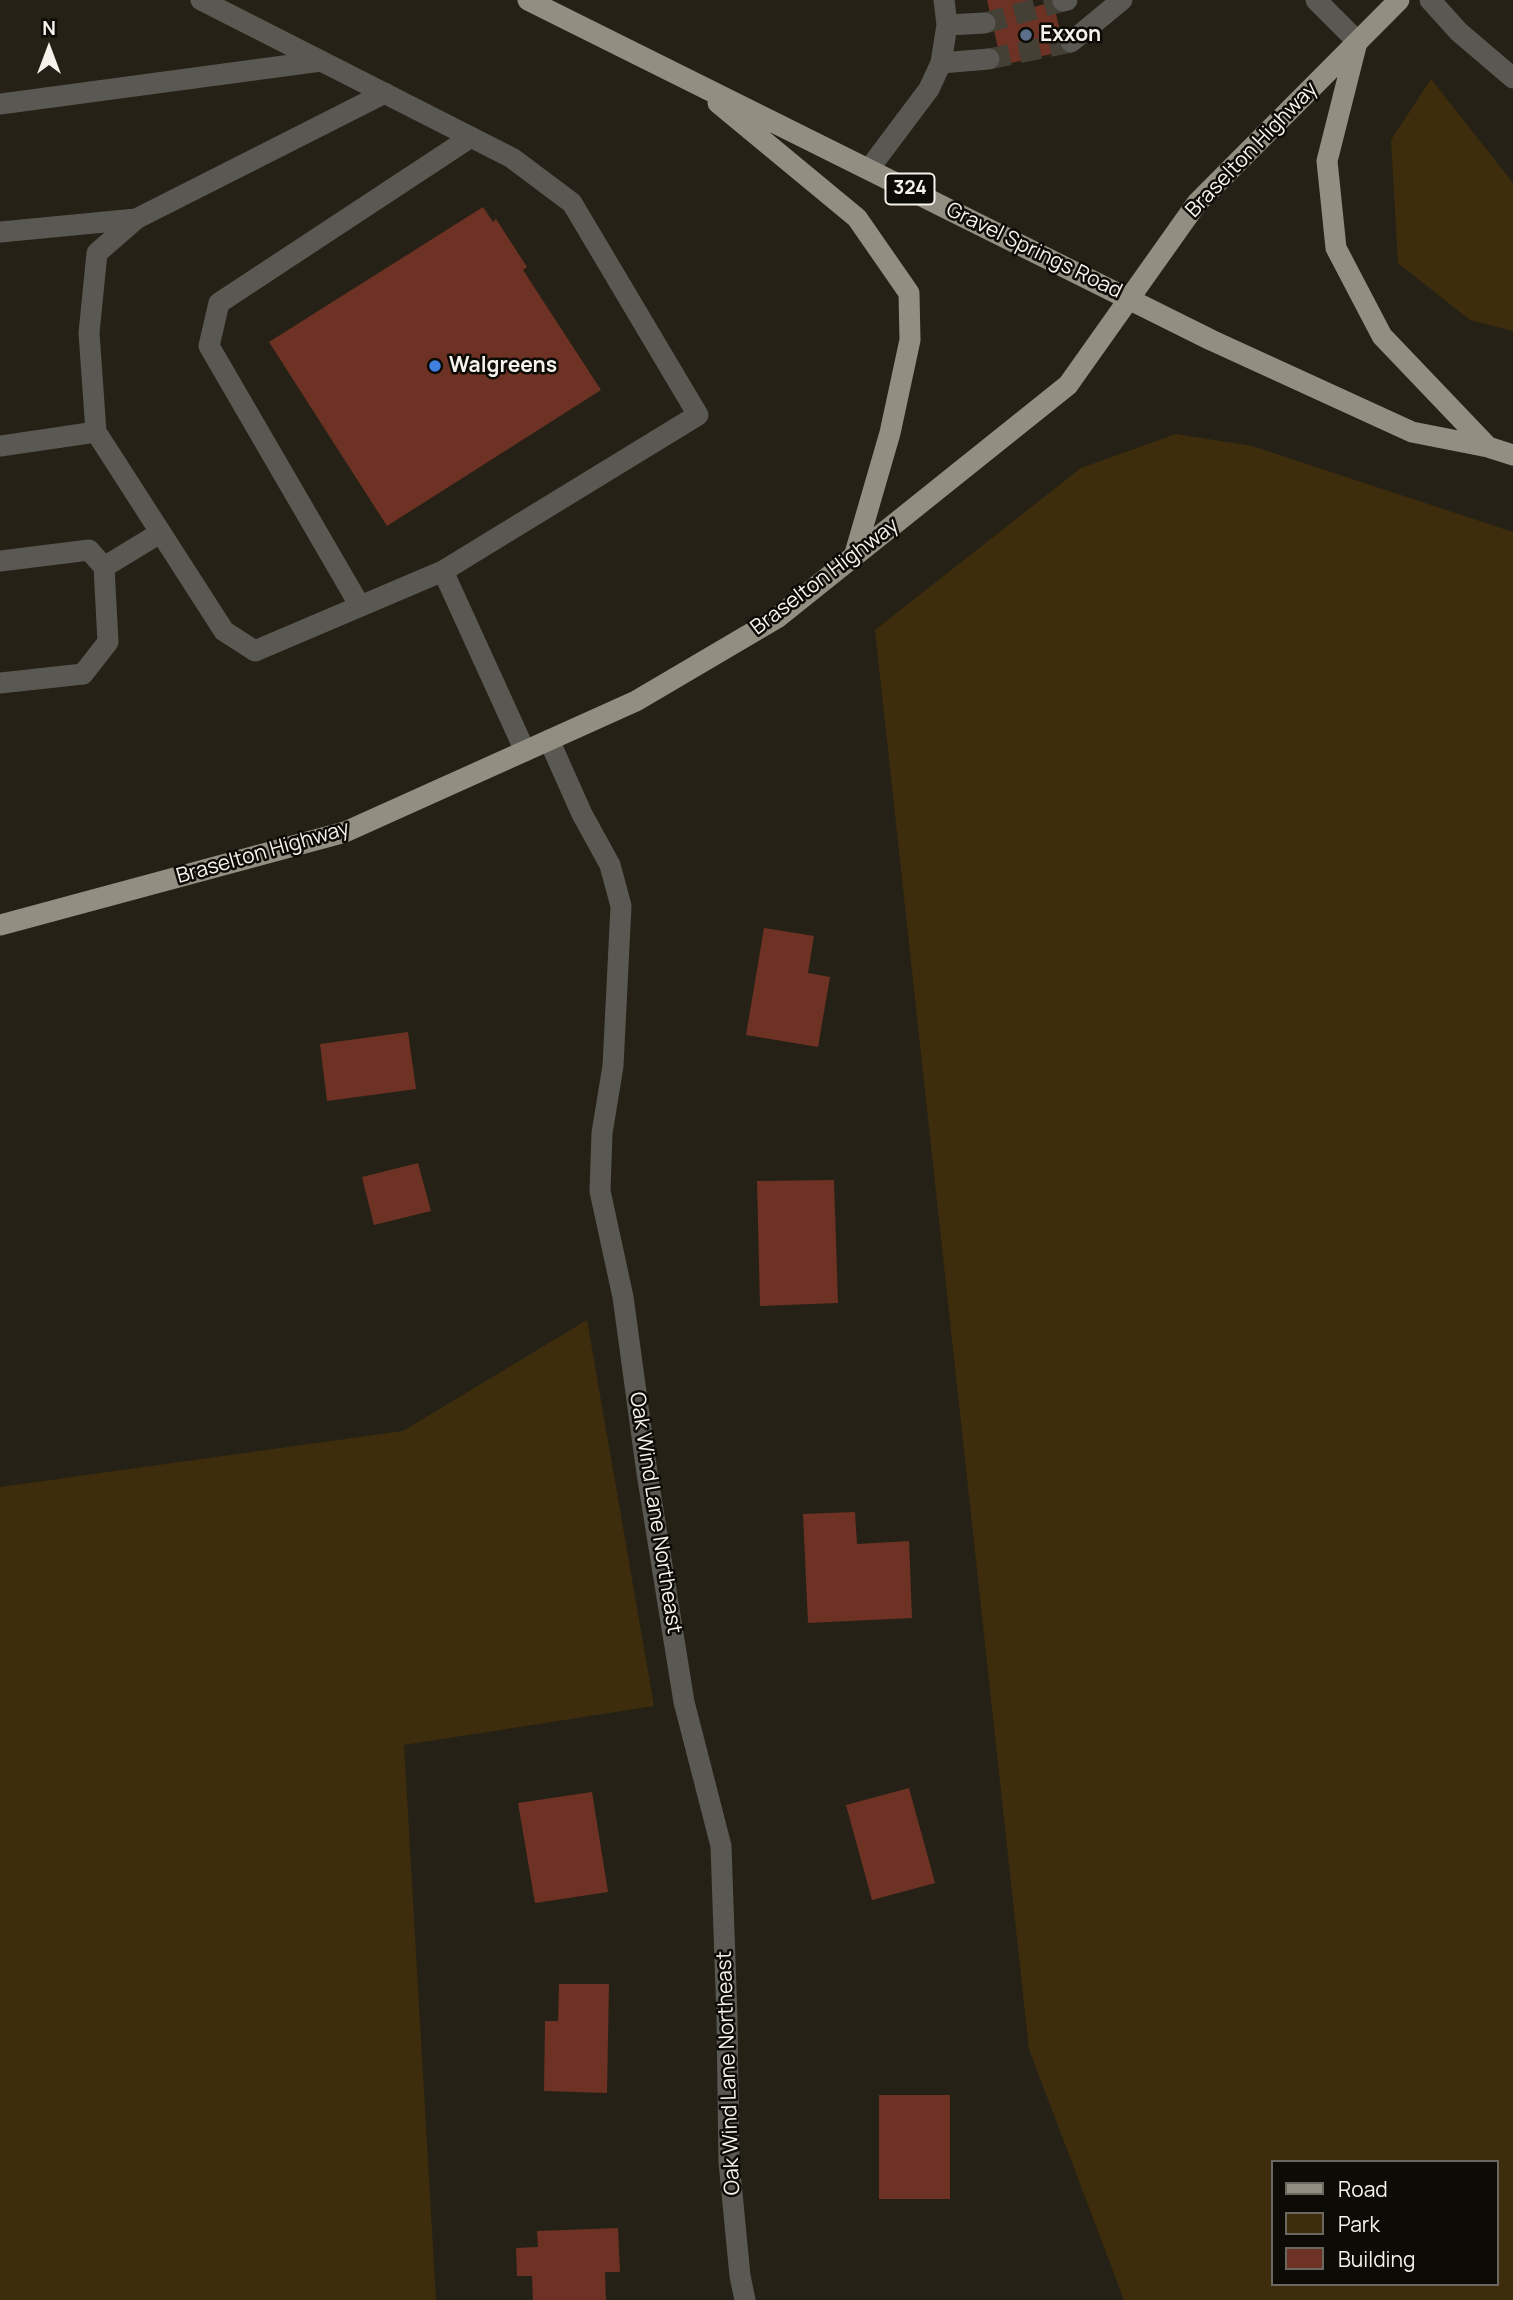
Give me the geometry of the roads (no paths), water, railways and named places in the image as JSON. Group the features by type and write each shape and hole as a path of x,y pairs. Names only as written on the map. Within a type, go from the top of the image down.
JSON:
{"main road":[{"name":"Gravel Springs Road","path":"528,0 1211,340 1412,432 1488,447 1513,456"},
{"name":"Braselton Highway","path":"0,925 345,832 636,701 777,618 1068,385 1197,203 1399,0"},
{"path":"1357,42 1327,161 1336,248 1382,336 1488,447"},
{"path":"690,79 857,218 909,293 910,340 890,433 854,557"}],"street":[{"path":"201,0 385,93 512,158 572,203 698,415 443,571 255,651 224,631 96,432 89,333 97,253 136,219 385,93"},
{"path":"869,169 929,89 941,63 947,25 944,0"},
{"path":"1071,42 1122,0"},
{"path":"1316,0 1357,42"},
{"path":"1430,0 1460,32 1513,78"},
{"path":"947,25 985,23"},
{"path":"941,63 989,59"},
{"path":"0,104 321,61"},
{"path":"360,606 209,346 219,303 471,137"},
{"path":"0,232 136,219"},
{"path":"0,446 96,432"},
{"path":"104,567 160,534"},
{"path":"0,561 89,550 104,567 108,642 83,674 0,683"},
{"path":"443,571 524,751"},
{"name":"Oak Wind Lane Northeast","path":"549,740 582,814 610,865 621,906 613,1066 602,1133 600,1191 624,1297 647,1473 684,1702 721,1846 729,2162 740,2276 745,2300"}],"tunnel":[{"path":"985,23 1063,1"},
{"path":"989,59 1071,42"}],"place":[{"name":"Exxon","path":"1026,35"},
{"name":"Walgreens","path":"435,366"}]}
